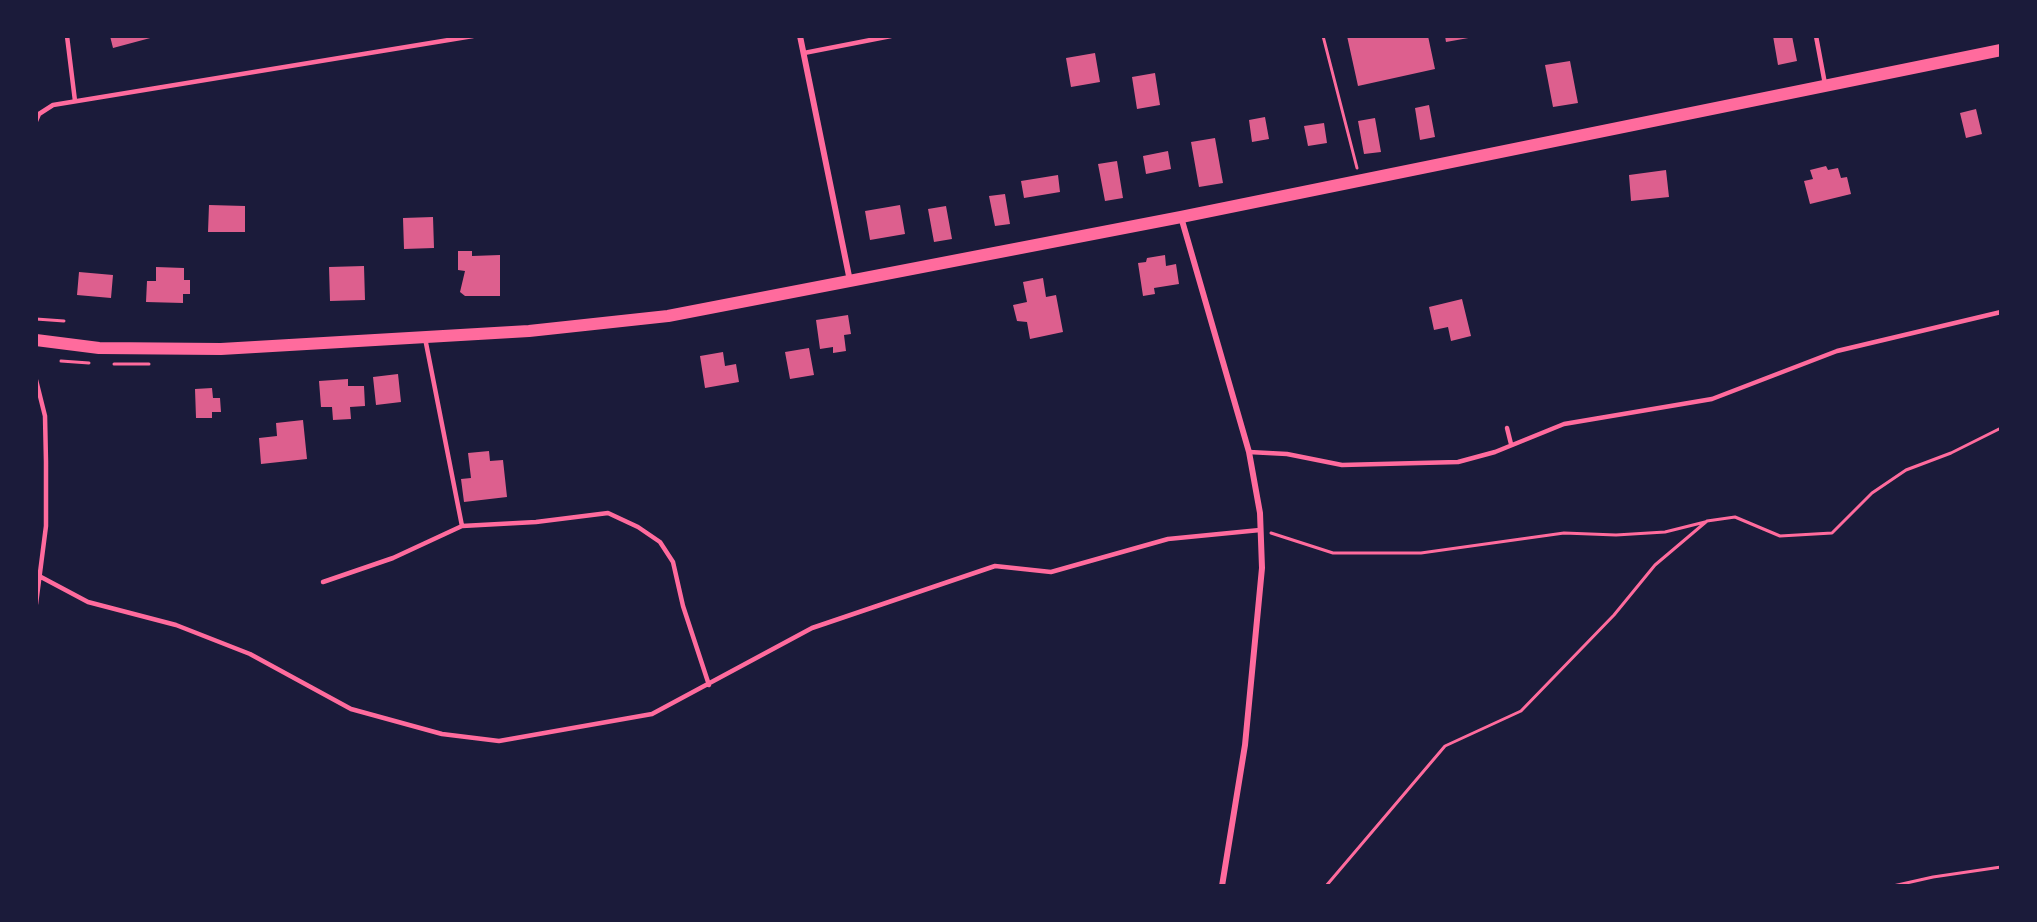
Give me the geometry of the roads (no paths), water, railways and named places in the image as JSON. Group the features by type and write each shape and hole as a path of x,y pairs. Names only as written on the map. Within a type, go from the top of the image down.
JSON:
{"main road":[{"path":"36,340 99,348 185,350 425,338 595,326 668,316 1181,217 2001,50"}],"street":[{"path":"800,36 850,281"},
{"path":"1181,217 1249,452 1260,530 1262,568 1245,745 1222,886"}],"lane":[{"path":"67,36 75,101"},
{"path":"36,121 39,114 53,105 473,36"},
{"path":"804,53 891,36"},
{"path":"1816,36 1825,86"},
{"path":"1249,452 1287,454 1342,465 1458,462 1495,452 1564,424 1712,399 1837,351 2001,312"},
{"path":"425,338 462,526"},
{"path":"36,380 45,416 46,462 46,526 36,604"},
{"path":"1507,428 1511,444"},
{"path":"323,582 393,558 462,526 536,522 608,513 638,527 660,542 673,562 683,606 709,685"},
{"path":"41,577 88,602 176,626 250,654 351,709 442,734 499,741 652,714 812,628 995,566 1052,572 1168,539 1260,530"}]}
